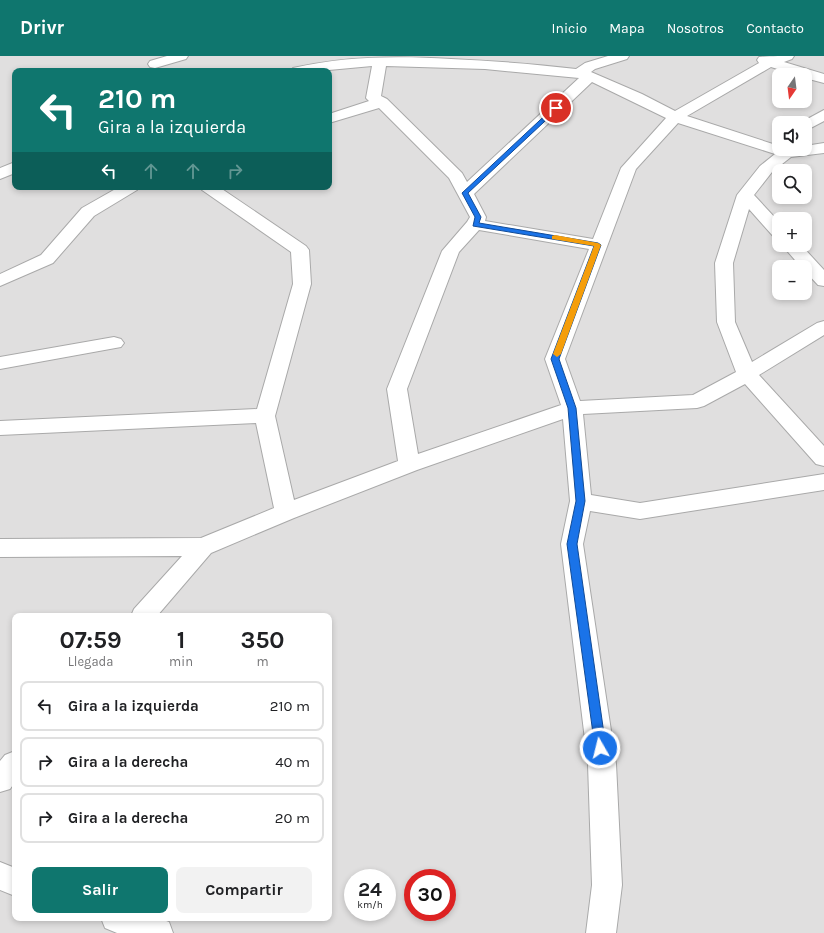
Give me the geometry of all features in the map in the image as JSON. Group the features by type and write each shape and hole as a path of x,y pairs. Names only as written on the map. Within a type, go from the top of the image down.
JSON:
{"street":[{"path":"155,64 181,56"},
{"path":"465,193 585,75 590,66 622,56"},
{"path":"601,933 607,885 602,764 572,544 581,501 572,408 555,359 629,168 675,117 770,58 824,79"},
{"path":"310,68 344,59 380,61 485,60 585,75 675,117 772,145"},
{"path":"380,61 373,98 382,102 456,176 478,217 475,224 451,252 397,389 409,465"},
{"path":"332,118 382,102"},
{"path":"812,122 824,114"},
{"path":"812,148 824,148"},
{"path":"773,156 766,169 745,195 724,263 726,322 747,374 824,459"},
{"path":"0,174 12,169"},
{"path":"0,281 47,259 88,212 126,190"},
{"path":"212,190 300,250 302,284 265,416 286,512"},
{"path":"745,195 772,224"},
{"path":"475,224 598,245"},
{"path":"797,252 824,281"},
{"path":"0,548 203,547 286,512 409,465 572,408 697,401 747,374 824,327"},
{"path":"0,363 114,343"},
{"path":"0,428 265,416"},
{"path":"581,501 640,511 824,482"},
{"path":"146,613 203,547"},
{"path":"0,780 12,766"},
{"path":"0,876 12,881"},
{"path":"124,921 158,933"}],"shaded area":[{"path":"0,56 824,56 824,933 0,933"}],"slow traffic":[{"path":"555,238 598,245 557,354"}],"route":[{"path":"556,108 465,193 478,217 475,224 598,245 555,359 572,408 581,501 572,544 600,748"}]}
